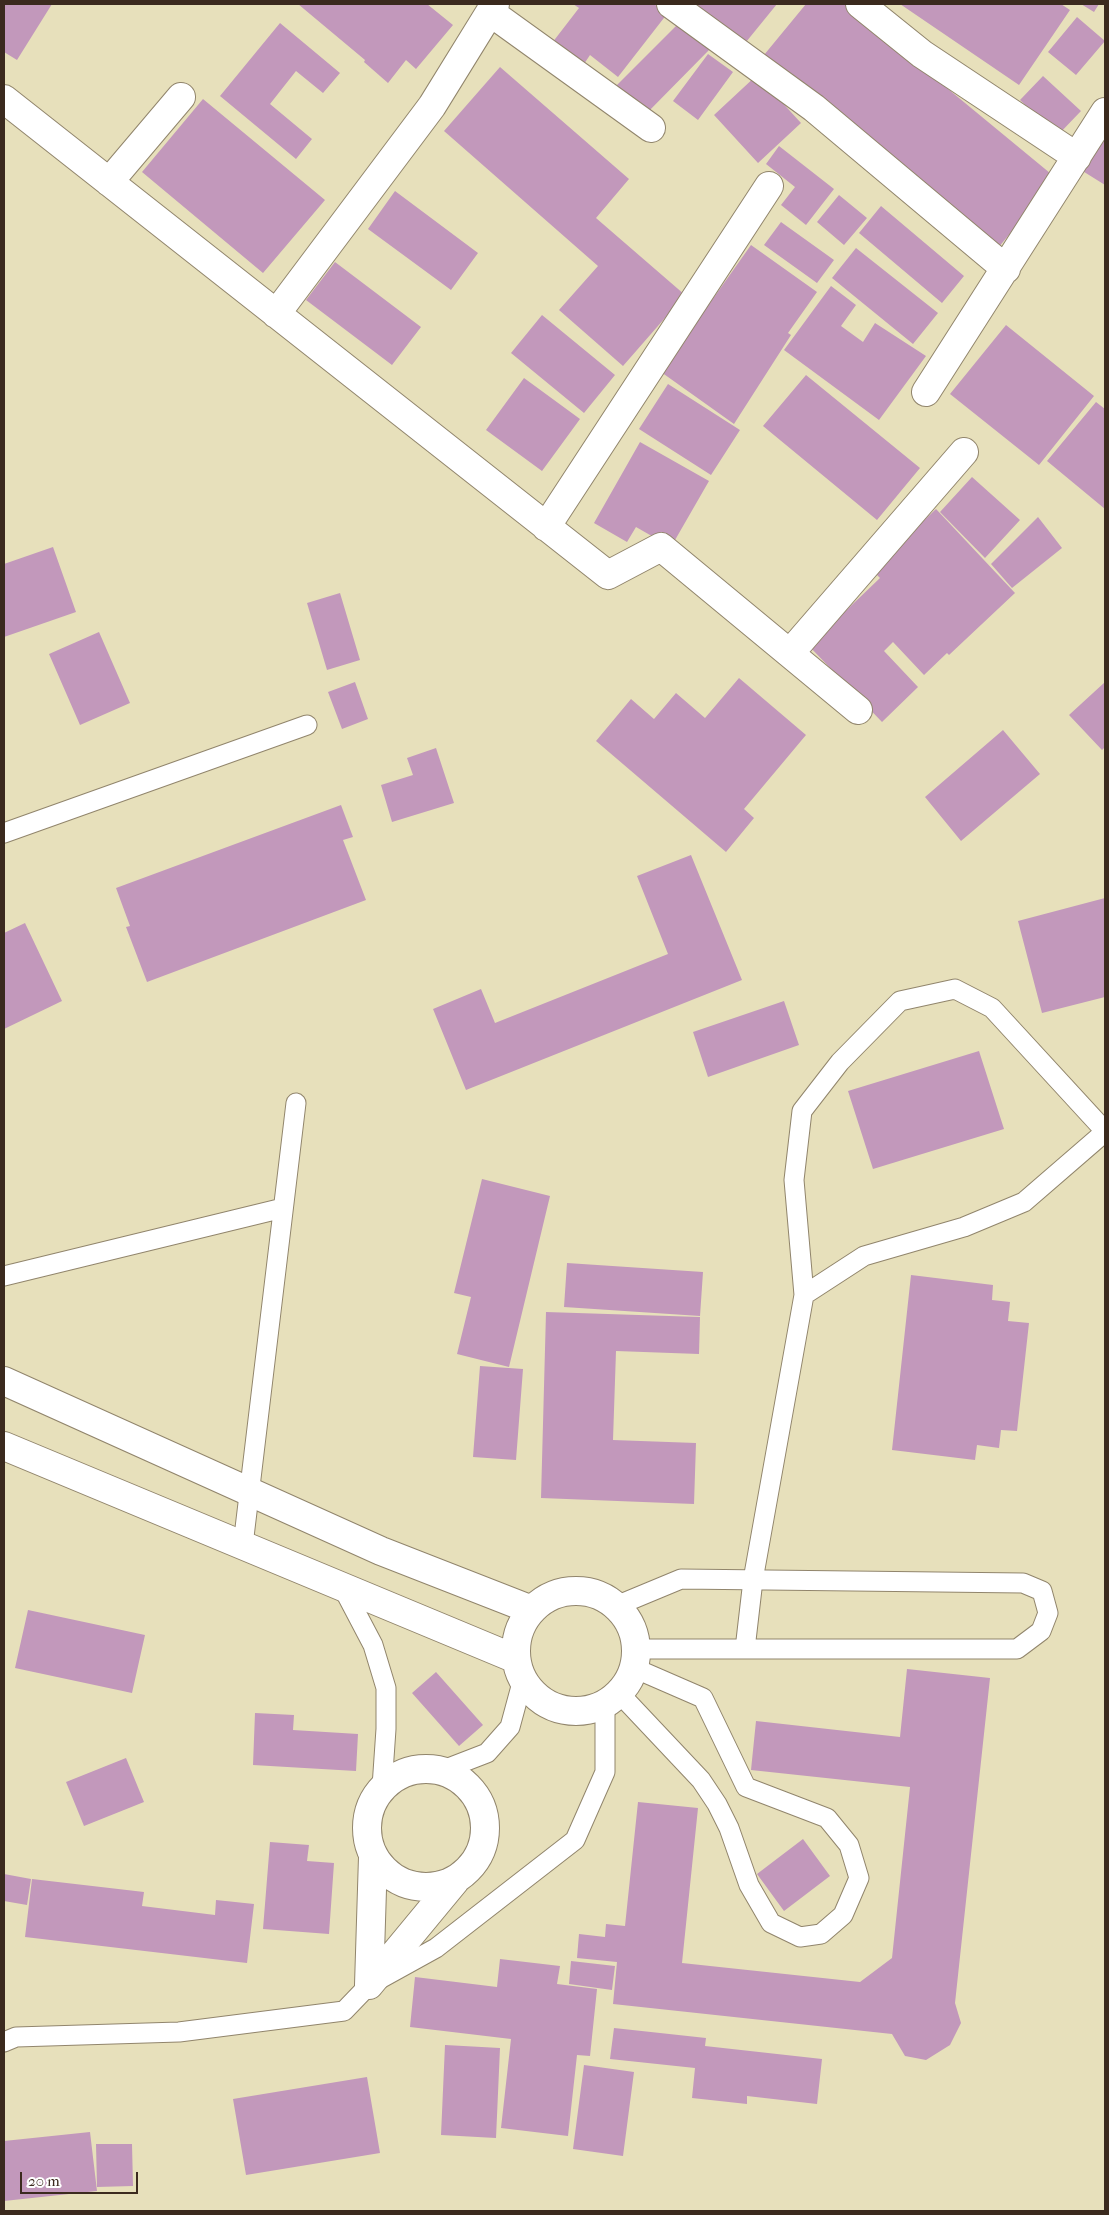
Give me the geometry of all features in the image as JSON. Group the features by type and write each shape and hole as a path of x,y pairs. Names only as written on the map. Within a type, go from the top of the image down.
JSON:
{"street":[{"path":"671,4 814,108 1006,268"},
{"path":"276,314 432,106 493,8 651,128"},
{"path":"872,8 922,54 1077,157"},
{"path":"109,182 181,97"},
{"path":"4,99 608,575 661,548 858,710"},
{"path":"926,392 1105,112"},
{"path":"546,527 769,186"},
{"path":"790,653 964,452"},
{"path":"4,1381 381,1551 532,1610"},
{"path":"4,1446 342,1586 520,1669 541,1700 559,1709 584,1711 612,1699 636,1659 629,1623 616,1606 594,1593 568,1591 547,1598 532,1610 519,1634 520,1669"},
{"path":"417,1768 443,1770 466,1782 479,1800 486,1826 484,1846 469,1870 455,1881 369,1985 373,1857 366,1836 368,1811 382,1787 398,1774 417,1768"},
{"path":"373,1857 391,1876 409,1885 434,1888 455,1881"}],"lane":[{"path":"4,833 307,725"},
{"path":"744,1649 753,1580 804,1295 794,1180 802,1111 840,1062 900,1001 954,989 992,1008 1105,1132 1024,1202 964,1228 864,1256 804,1295"},
{"path":"243,1545 296,1103"},
{"path":"4,1276 283,1208"},
{"path":"616,1606 681,1579 1023,1583 1042,1590 1048,1613 1041,1631 1017,1649 744,1649 636,1659"},
{"path":"342,1586 373,1645 386,1688 386,1729 382,1787"},
{"path":"612,1699 701,1780 717,1804 729,1828 749,1885 771,1923 800,1938 821,1934 843,1915 859,1878 849,1845 827,1818 746,1787 702,1698 636,1659"},
{"path":"443,1770 487,1753 510,1727 520,1669"},
{"path":"4,2042 16,2038 178,2032 344,2011 369,1985 436,1948 575,1840 605,1772 612,1699"}],"building":[{"path":"4,4 52,4 17,60 4,52"},
{"path":"298,4 427,4 453,25 416,69 406,60 388,83 364,62 365,60"},
{"path":"573,4 654,4 667,14 618,77 590,55 582,67 552,43 579,8"},
{"path":"689,4 777,4 742,47"},
{"path":"806,4 845,4 1056,178 998,248 764,55"},
{"path":"900,4 1061,4 1070,10 1019,85"},
{"path":"1081,4 1099,4 1094,12"},
{"path":"1077,17 1105,41 1076,75 1048,52"},
{"path":"681,21 710,49 645,115 616,86"},
{"path":"280,23 340,73 323,93 296,71 270,104 312,139 296,159 220,96"},
{"path":"708,54 733,72 698,120 673,101"},
{"path":"500,67 629,179 596,218 685,295 623,366 559,310 598,266 444,131"},
{"path":"757,75 801,123 758,163 714,115"},
{"path":"1043,76 1081,111 1057,136 1020,100"},
{"path":"203,99 325,200 263,273 142,172"},
{"path":"1105,133 1105,185 1081,170"},
{"path":"779,146 834,189 806,225 781,205 795,187 766,164"},
{"path":"395,191 478,253 451,290 368,229"},
{"path":"839,195 867,218 844,245 817,222"},
{"path":"881,206 964,276 942,303 859,233"},
{"path":"781,222 834,260 817,283 764,245"},
{"path":"751,245 817,292 788,333 791,335 734,424 661,372"},
{"path":"856,248 938,313 913,344 832,278"},
{"path":"335,262 421,327 392,365 306,300"},
{"path":"831,286 856,305 841,326 863,342 875,323 926,356 879,420 784,350"},
{"path":"542,315 615,375 584,413 511,353"},
{"path":"1006,325 1094,396 1039,465 950,394"},
{"path":"806,375 920,468 877,520 763,426"},
{"path":"524,378 580,419 542,471 486,430"},
{"path":"668,384 740,430 711,475 639,429"},
{"path":"1096,402 1105,409 1105,509 1047,461"},
{"path":"640,442 709,481 671,547 636,527 627,542 594,523"},
{"path":"972,477 1020,520 985,558 940,512"},
{"path":"936,509 1015,593 949,655 947,653 924,675 893,642 884,651 918,687 882,722 809,646 880,578 872,570"},
{"path":"1038,517 1062,548 1012,588 991,564"},
{"path":"53,547 76,612 4,637 4,564"},
{"path":"340,593 360,660 327,670 307,603"},
{"path":"99,632 130,703 80,725 49,654"},
{"path":"739,678 806,735 744,809 754,818 726,852 596,741 631,699 654,719 676,693 705,718"},
{"path":"355,682 368,719 342,729 328,692"},
{"path":"1105,682 1105,747 1102,750 1069,715"},
{"path":"1003,730 1040,774 961,841 925,797"},
{"path":"436,748 454,803 392,822 381,785 413,775 407,758"},
{"path":"341,805 353,837 343,840 366,900 147,982 126,927 130,926 116,888"},
{"path":"691,855 742,980 466,1090 433,1009 481,989 495,1023 668,954 637,876"},
{"path":"1105,898 1105,997 1042,1013 1018,921"},
{"path":"25,923 62,1001 4,1029 4,933"},
{"path":"784,1001 799,1045 708,1077 693,1032"},
{"path":"979,1051 1004,1129 873,1169 848,1091"},
{"path":"482,1179 550,1196 509,1367 457,1354 471,1297 454,1293"},
{"path":"567,1263 703,1272 700,1316 564,1307"},
{"path":"911,1275 993,1285 992,1300 1010,1302 1008,1321 1029,1323 1017,1431 1001,1430 999,1448 977,1445 975,1460 892,1450"},
{"path":"546,1312 700,1317 699,1354 616,1351 613,1440 696,1443 694,1504 541,1498"},
{"path":"480,1366 523,1369 516,1460 473,1457"},
{"path":"28,1610 145,1635 132,1693 15,1668"},
{"path":"907,1669 990,1678 955,2003 961,2023 950,2045 926,2060 905,2056 892,2034 613,2004 617,1962 577,1958 579,1934 605,1937 606,1924 625,1926 638,1802 698,1808 682,1963 860,1982 892,1958 910,1787 751,1770 756,1721 900,1737"},
{"path":"436,1672 483,1725 459,1746 412,1693"},
{"path":"255,1713 294,1715 293,1730 358,1734 356,1771 253,1765"},
{"path":"126,1758 144,1802 84,1826 66,1782"},
{"path":"803,1839 830,1876 784,1911 757,1874"},
{"path":"270,1842 309,1845 307,1861 334,1863 329,1934 263,1929"},
{"path":"4,1874 31,1879 27,1905 4,1901"},
{"path":"32,1879 144,1892 142,1906 215,1915 216,1900 254,1904 247,1963 25,1937"},
{"path":"500,1959 560,1966 557,1984 597,1989 590,2056 577,2055 568,2136 501,2128 511,2039 410,2027 415,1977 497,1987"},
{"path":"571,1961 615,1966 612,1990 569,1984"},
{"path":"614,2028 706,2038 705,2046 822,2059 817,2104 747,2096 747,2104 692,2098 695,2068 610,2059"},
{"path":"445,2045 500,2048 496,2138 441,2135"},
{"path":"584,2065 634,2072 623,2156 573,2149"},
{"path":"367,2077 380,2153 246,2175 233,2099"},
{"path":"90,2132 97,2191 4,2201 4,2141"},
{"path":"96,2144 132,2144 133,2186 97,2187"}]}
